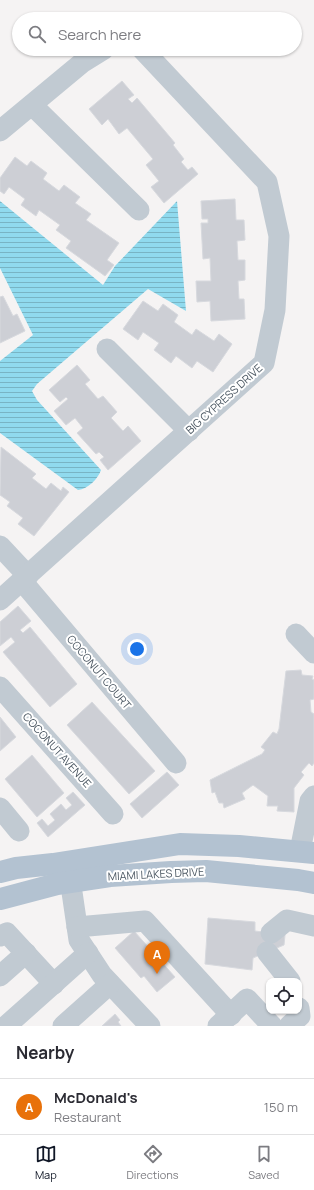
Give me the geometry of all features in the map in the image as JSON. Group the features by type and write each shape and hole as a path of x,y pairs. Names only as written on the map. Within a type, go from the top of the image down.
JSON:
{"main road":[{"name":"MIAMI LAKES DRIVE","path":"0,899 57,884 69,872 180,844 239,846 307,852"},
{"name":"MIAMI LAKES DRIVE","path":"0,872 16,868 110,876 206,871 314,883"}],"street":[{"path":"0,131 83,62 93,56"},
{"name":"BIG CYPRESS DRIVE","path":"0,600 264,364 275,310 279,236 267,182 149,56"},
{"path":"32,105 138,210"},
{"path":"107,349 189,431"},
{"name":"COCONUT COURT","path":"0,546 176,763"},
{"path":"296,634 314,654"},
{"name":"COCONUT AVENUE","path":"0,687 113,814"},
{"path":"307,852 313,799"},
{"path":"0,808 19,831"},
{"path":"69,872 79,940 102,975 150,1026"},
{"path":"288,978 269,942 287,920 314,926"},
{"path":"77,927 145,921 225,1020 248,999 272,1026"},
{"path":"0,936 7,933 54,984"},
{"path":"0,976 26,953"},
{"path":"6,1026 88,953"},
{"path":"63,1026 110,984"}],"water":[{"path":"0,201 103,285 115,266 177,201 186,311 148,289 37,384 32,391 37,400 101,470 98,477 92,483 82,489 78,490 0,433 0,361 33,335 0,268"}],"building":[{"path":"122,81 134,95 128,99 132,103 137,98 175,143 173,145 184,159 181,162 188,170 192,167 198,174 164,203 151,187 159,181 146,165 153,159 127,128 119,134 108,119 102,125 89,109"},
{"path":"15,157 27,166 31,161 47,173 43,179 59,191 64,185 80,197 75,203 91,214 86,220 119,243 107,260 114,265 105,276 66,248 71,241 56,230 60,225 39,210 36,216 21,205 25,199 9,187 4,194 0,191 0,178"},
{"path":"235,199 236,220 244,220 245,240 237,241 238,260 245,260 245,280 238,281 239,299 244,299 245,319 211,321 210,301 197,302 196,281 211,281 210,258 203,259 201,223 208,223 208,219 202,219 201,201"},
{"path":"3,296 13,316 17,314 25,331 0,343 0,297"},
{"path":"143,301 158,311 163,304 178,315 174,322 192,335 196,329 214,341 219,334 232,344 213,372 197,361 192,368 176,356 171,363 154,350 159,343 143,332 138,340 123,329"},
{"path":"77,365 90,380 85,384 98,399 103,396 117,412 111,418 123,431 128,426 141,441 108,470 100,460 104,457 99,452 96,454 77,433 83,428 75,418 66,425 54,411 68,399 66,397 60,402 49,390"},
{"path":"1,447 36,474 32,478 46,489 51,483 61,491 63,487 69,492 34,536 18,524 23,518 7,506 10,502 0,495"},
{"path":"18,606 31,621 20,630 23,633 30,627 77,684 50,707 3,652 15,642 11,637 0,646 0,622"},
{"path":"301,670 302,675 313,676 312,679 314,680 314,699 310,700 311,712 314,714 314,763 312,766 309,763 301,772 304,775 294,788 294,812 277,811 278,806 267,806 268,796 253,785 242,793 245,799 224,808 223,803 219,803 215,792 212,793 210,780 262,754 265,750 261,747 273,732 277,734 279,729 286,671"},
{"path":"92,702 155,771 129,794 67,725"},
{"path":"0,717 16,737 0,751"},
{"path":"32,755 64,793 37,817 5,779"},
{"path":"167,772 179,785 142,818 130,804"},
{"path":"73,792 85,805 48,837 37,823 42,819 48,826 55,820 50,814 61,804 66,810 72,805 66,798"},
{"path":"208,918 255,922 255,931 285,935 284,945 253,958 252,970 205,964"},
{"path":"134,931 175,977 157,992 144,976 141,978 115,948"},
{"path":"115,1014 120,1020 118,1022 121,1026 102,1026"}],"place":[{"name":"McDonald's","path":"157,974"}]}
